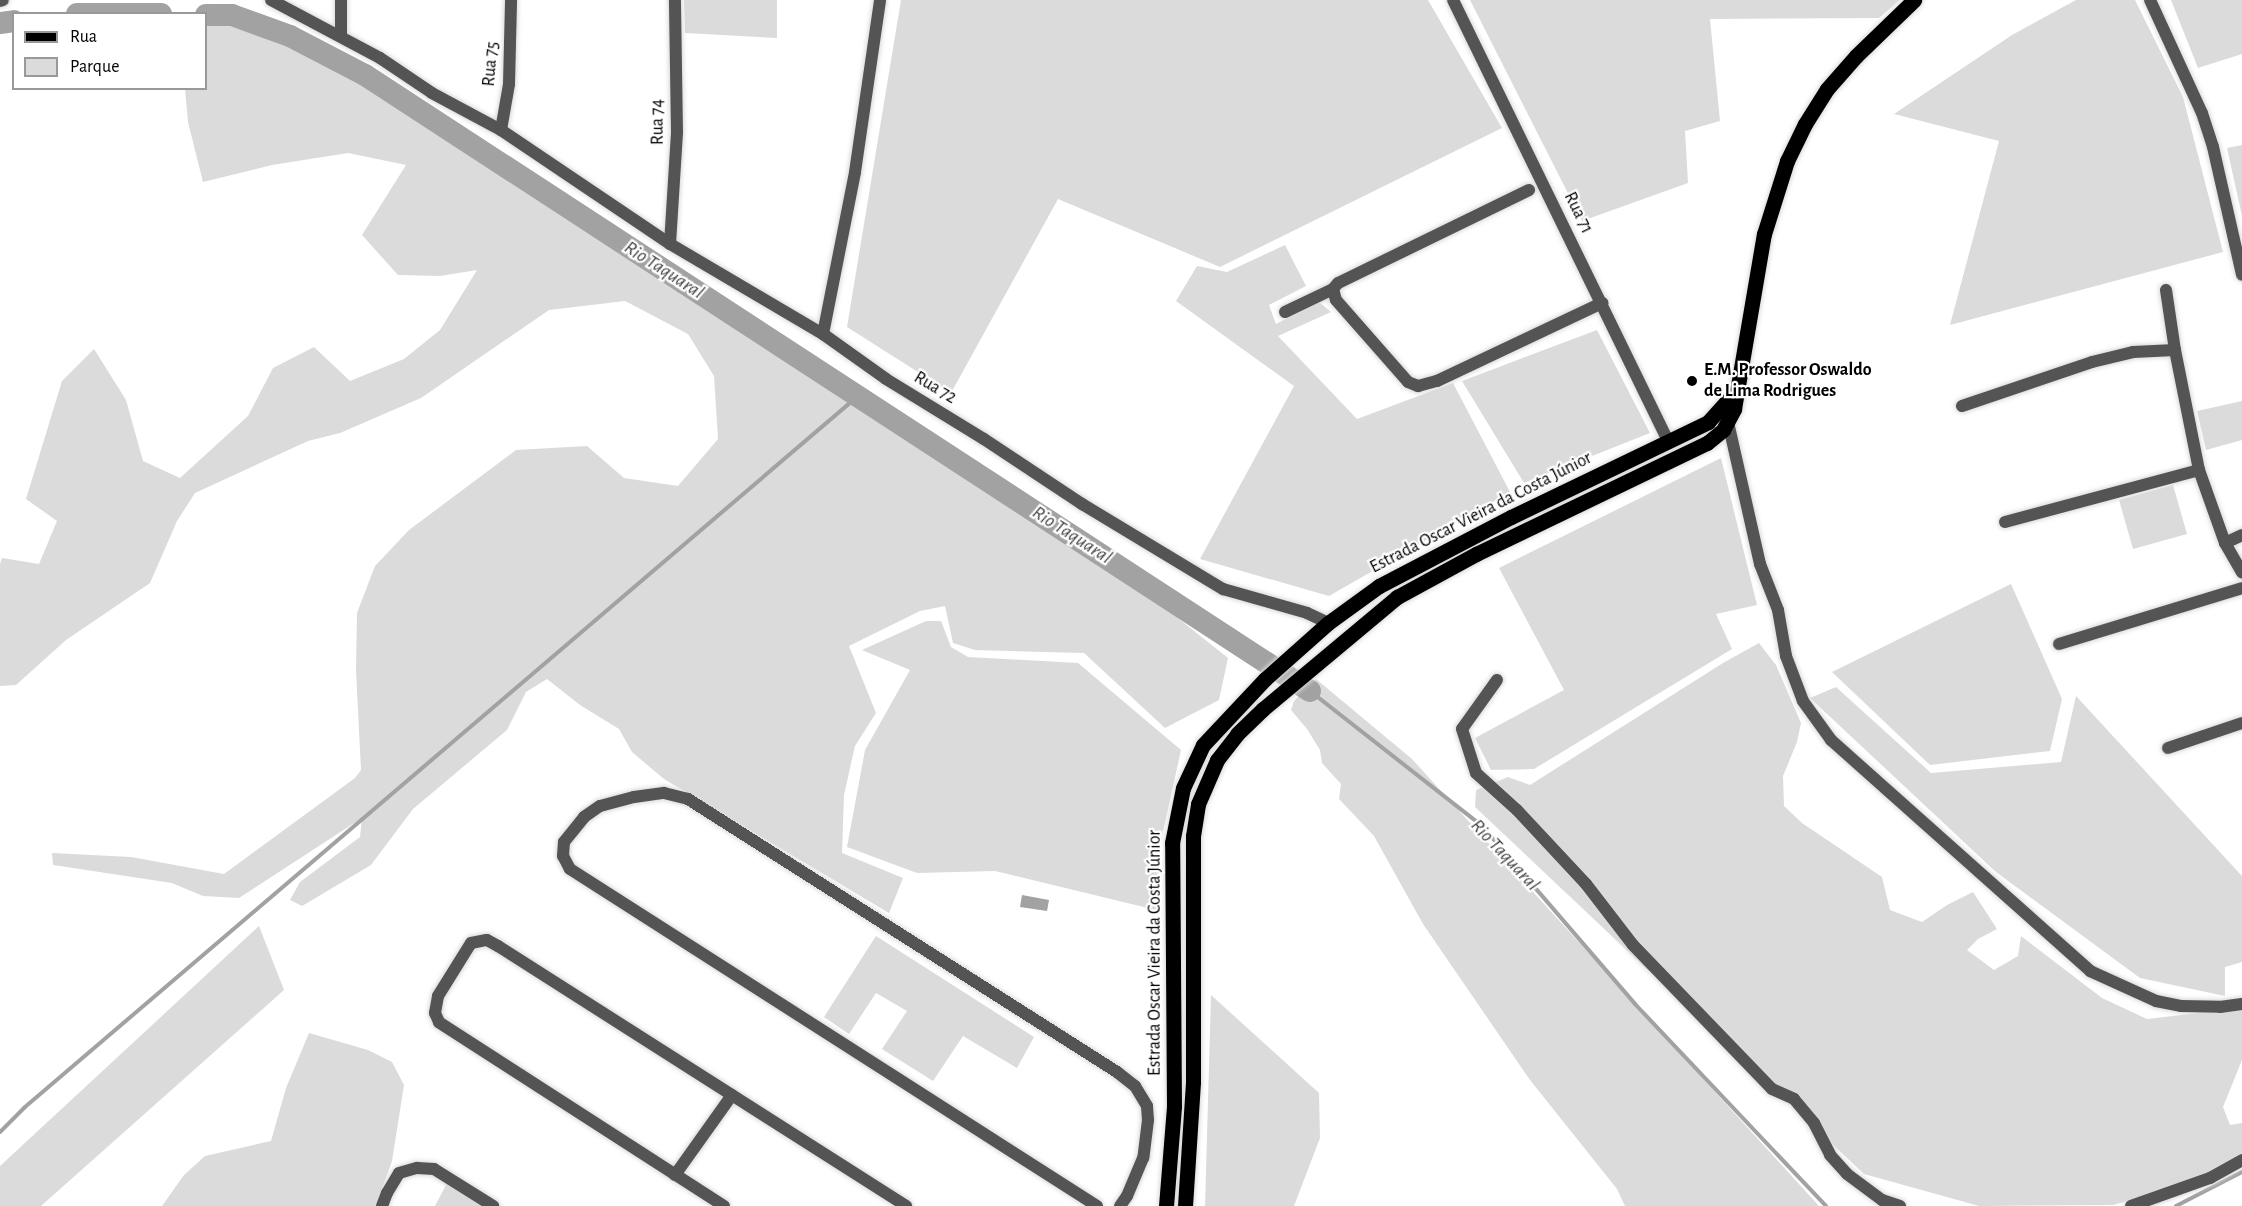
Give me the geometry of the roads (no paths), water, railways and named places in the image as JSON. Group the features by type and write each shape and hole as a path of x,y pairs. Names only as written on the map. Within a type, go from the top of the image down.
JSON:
{"main road":[{"name":"Estrada Oscar Vieira da Costa Júnior","path":"1185,1206 1193,1082 1192,856 1198,804 1210,774 1226,747 1283,693 1371,616 1423,581 1707,443 1719,434 1734,409 1764,234 1787,161 1805,124 1827,89 1856,56 1914,0"},
{"name":"Estrada Oscar Vieira da Costa Júnior","path":"1166,1206 1174,1106 1172,843 1175,816 1183,788 1203,745 1265,679 1328,623 1379,586 1713,418 1737,388"}],"street":[{"name":"Rua 72","path":"271,0 341,36 432,93 501,130 670,244 823,334 886,379 984,439 1082,504 1223,589 1307,613 1328,623"},
{"path":"341,0 341,36"},
{"name":"Rua 75","path":"501,130 509,84 511,0"},
{"name":"Rua 74","path":"670,244 677,132 675,0"},
{"path":"823,334 853,182 880,0"},
{"name":"Rua 71","path":"1453,0 1669,442"},
{"path":"2150,0 2202,113 2213,147 2242,275"},
{"path":"1285,312 1333,289 1338,283 1529,190"},
{"path":"1333,289 1336,300 1407,382 1418,386 1437,381 1602,303"},
{"path":"2166,290 2175,350 2199,470 2225,543 2242,572"},
{"path":"1962,406 2102,360 2150,349 2175,350"},
{"path":"1728,422 1760,564 1778,610 1786,656 1803,701 1831,740 2090,971 2156,1001 2181,1006 2220,1007 2242,1004"},
{"path":"2005,522 2199,470"},
{"path":"2225,543 2242,535"},
{"path":"2059,644 2242,588"},
{"path":"1497,680 1462,729 1476,773 1517,810 1571,868 1633,945 1772,1089 1794,1099 1814,1123 1830,1155 1847,1174 1882,1200 1900,1206"},
{"path":"2168,748 2242,723"},
{"path":"1097,1206 570,868 563,856 564,842 584,817 600,806 658,793 675,794 688,799 1117,1072 1135,1086 1147,1106 1148,1120 1143,1158 1127,1196 1120,1206"},
{"path":"724,1206 439,1022 435,1013 438,996 471,943 487,940 498,946 906,1206"},
{"path":"675,1175 732,1095"},
{"path":"2131,1206 2210,1178 2242,1160"},
{"path":"382,1206 399,1173 417,1168 434,1169 493,1206"}],"waterway":[{"name":"Rio Taquaral","path":"207,15 232,15 290,36 365,75 1310,691"},
{"name":"Rio Taquaral","path":"0,23 12,21"},
{"path":"0,1132 25,1107 858,396"},
{"name":"Rio Taquaral","path":"1310,691 1482,826 1635,1004 1826,1206"},
{"path":"2176,1206 2242,1172"}],"place":[{"name":"E.M. Professor Oswaldo de Lima Rodrigues","path":"1692,381"}]}
